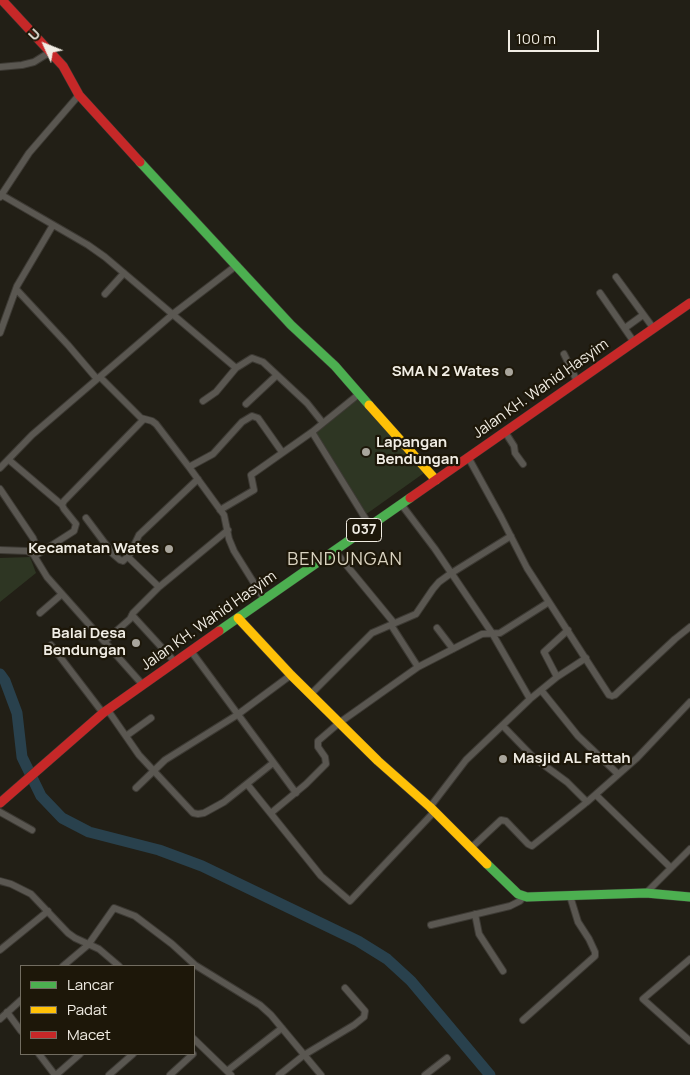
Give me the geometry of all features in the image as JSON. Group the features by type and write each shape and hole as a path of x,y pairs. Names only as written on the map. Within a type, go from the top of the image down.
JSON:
{"street":[{"path":"2,0 63,66 79,95 292,325 335,366 436,480"},
{"path":"0,67 34,62 50,52"},
{"path":"79,95 28,152 0,196 88,245 236,368"},
{"path":"0,333 24,272 53,225"},
{"path":"0,468 32,435 98,378 173,314 237,265"},
{"path":"105,294 124,273"},
{"path":"616,277 654,329"},
{"path":"16,289 98,378 144,420 152,421 160,428 220,510 225,519 229,538 237,558 264,599"},
{"path":"600,294 634,342"},
{"name":"Jalan KH. Wahid Hasyim","path":"0,804 105,711 142,684 690,303"},
{"path":"625,328 643,315"},
{"path":"564,354 578,381"},
{"path":"203,401 216,392 236,368 254,358 263,362 277,375 307,404 323,424"},
{"path":"246,404 277,375"},
{"path":"220,510 254,490 251,475 323,424 359,394"},
{"path":"189,467 213,454 242,422 252,416 258,418 282,452"},
{"path":"62,505 144,420"},
{"path":"312,432 370,526"},
{"path":"504,432 523,464"},
{"path":"468,458 527,568 608,694 612,696 690,627"},
{"path":"9,460 62,505 76,524 76,528 37,554"},
{"path":"86,518 119,559 123,560 128,557 139,535 198,479"},
{"path":"0,489 33,538 44,574 142,684"},
{"path":"401,504 435,549 450,574 492,633 530,699"},
{"path":"105,641 130,619 159,587 228,530"},
{"path":"311,694 372,633 416,614 433,589 450,574 511,536"},
{"path":"0,550 27,551 37,554"},
{"path":"334,550 392,624 418,667"},
{"path":"128,557 159,587"},
{"path":"40,613 62,594"},
{"path":"271,813 296,793 326,764 325,757 318,747 318,741 339,723 418,667 482,634 500,633 549,602"},
{"path":"132,615 175,662"},
{"path":"238,618 339,723 432,810 514,891 524,896 646,893 690,897"},
{"path":"437,628 453,649"},
{"path":"557,677 544,652 568,630"},
{"path":"51,645 139,754 188,810 198,814 224,802 273,763"},
{"path":"191,651 296,793"},
{"path":"247,784 321,876 350,901 432,810 466,760 530,699 557,677 586,658"},
{"path":"136,788 165,760 237,715 291,675"},
{"path":"541,690 578,736 618,774"},
{"path":"470,848 501,820 506,821 532,846 596,795 637,758 690,702"},
{"path":"126,736 152,718"},
{"path":"503,726 533,758 567,782 587,802"},
{"path":"596,795 671,868"},
{"path":"0,812 32,830"},
{"path":"646,893 690,850"},
{"path":"0,881 24,889 35,897 68,932 99,950 118,965"},
{"path":"430,925 510,906 520,901 524,896"},
{"path":"524,1020 595,956 592,946 575,914 570,896"},
{"path":"64,965 88,945 114,908 135,916 172,944 193,965"},
{"path":"0,950 48,911"},
{"path":"475,914 479,934 503,971"},
{"path":"690,959 643,999 690,1041"},
{"path":"195,967 260,1005 271,1015 321,1075"},
{"path":"279,1075 304,1055 348,1029 364,1017 364,1011 346,988"},
{"path":"0,1019 20,1001"},
{"path":"7,1012 20,1030"},
{"path":"195,1040 228,1073 282,1028"},
{"path":"195,1053 201,1046"},
{"path":"40,1055 56,1075 79,1055"},
{"path":"109,1075 133,1055"},
{"path":"170,1075 193,1055"},
{"path":"428,1074 447,1058"}],"green space":[{"name":"Lapangan Bendungan","path":"356,395 424,473 365,515 313,430"},
{"path":"30,557 36,573 0,602 0,558"}],"waterway":[{"path":"0,674 5,681 17,713 22,757 41,796 62,818 89,832 159,850 202,866 358,941 387,959 411,981 490,1075"}],"traffic: fast":[{"path":"140,162 291,325 335,366 369,405"},
{"path":"219,631 410,498"},
{"path":"487,864 518,894 527,897 646,893 690,897"}],"traffic: slow":[{"path":"369,405 436,480"},
{"path":"238,618 291,675 378,761 430,807 487,864"}],"traffic: jam":[{"path":"2,0 63,66 79,95 140,162"},
{"path":"410,498 690,303"},
{"path":"0,803 103,713 219,631"}],"place":[{"name":"SMA N 2 Wates","path":"509,372"},
{"name":"Lapangan Bendungan","path":"366,452"},
{"name":"Kecamatan Wates","path":"169,549"},
{"name":"Balai Desa Bendungan","path":"136,643"},
{"name":"Masjid AL Fattah","path":"503,759"}],"district":[{"name":"BENDUNGAN","path":"345,560"}]}
